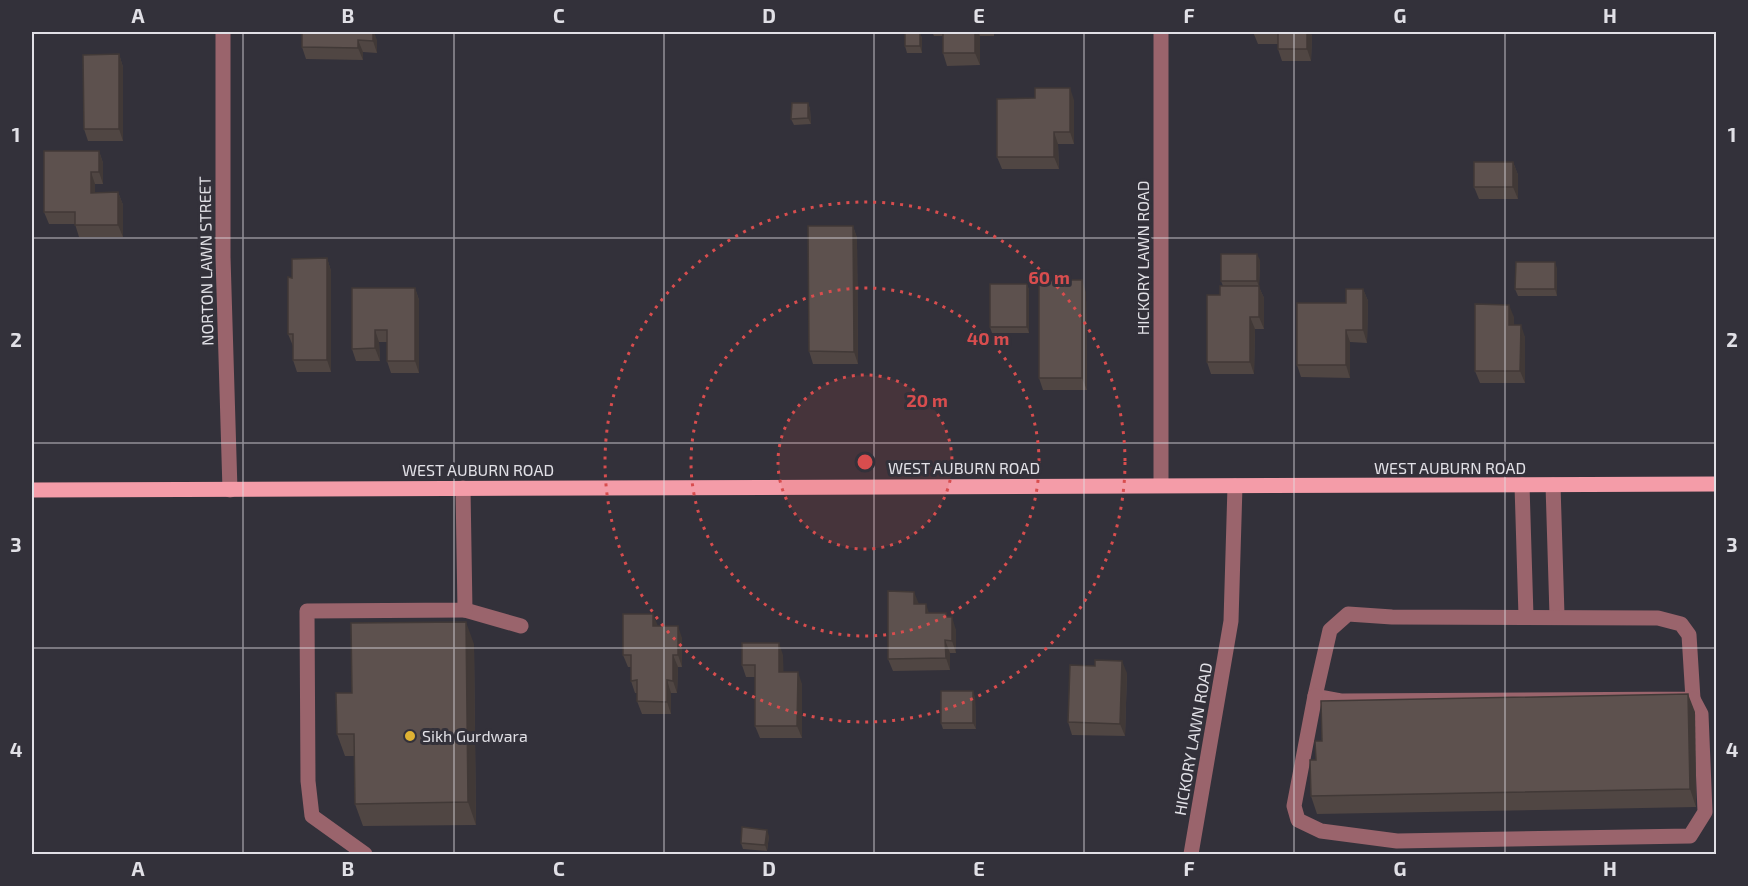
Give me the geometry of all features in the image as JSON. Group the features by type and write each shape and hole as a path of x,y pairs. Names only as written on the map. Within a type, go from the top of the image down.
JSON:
{"main road":[{"name":"WEST AUBURN ROAD","path":"32,490 1716,484"}],"street":[{"name":"NORTON LAWN STREET","path":"223,32 223,268 230,490"},
{"name":"HICKORY LAWN ROAD","path":"1161,32 1161,485"},
{"path":"1522,485 1526,616"},
{"path":"1553,485 1557,615"},
{"name":"HICKORY LAWN ROAD","path":"1191,855 1230,621 1235,486"},
{"path":"463,488 465,610"},
{"path":"365,855 312,816 308,781 307,611 465,610 521,626"},
{"path":"1348,614 1392,617 1526,616 1658,618 1681,624 1689,635 1693,699 1701,714 1705,812 1690,836 1397,841 1321,831 1298,820 1294,806 1330,630 1348,614"},
{"path":"1315,696 1342,701 1693,699"}],"building":[{"path":"302,32 373,32 373,41 358,40 358,48 302,47"},
{"path":"905,32 920,32 920,46 905,46"},
{"path":"943,32 975,32 975,53 943,53"},
{"path":"1278,32 1307,32 1307,49 1278,49"},
{"path":"119,54 119,129 84,129 83,55"},
{"path":"1035,88 1070,88 1070,132 1054,132 1054,157 997,157 997,99 1035,98"},
{"path":"792,103 808,103 808,118 791,119"},
{"path":"44,151 99,151 99,172 91,172 91,193 118,192 118,225 75,225 75,212 44,212"},
{"path":"1474,162 1513,162 1513,187 1474,187"},
{"path":"808,226 853,226 854,352 809,351"},
{"path":"1221,254 1257,254 1257,281 1221,281"},
{"path":"327,258 327,360 293,360 293,334 288,334 288,277 292,278 292,259"},
{"path":"1516,262 1555,262 1555,289 1515,289"},
{"path":"1039,280 1082,280 1082,378 1039,378"},
{"path":"990,284 1027,284 1027,327 990,327"},
{"path":"1220,286 1259,286 1259,317 1250,317 1250,362 1207,362 1207,295 1220,295"},
{"path":"352,288 415,288 415,361 387,361 387,330 375,330 375,348 352,349"},
{"path":"1346,289 1363,289 1363,330 1346,330 1346,365 1297,365 1297,303 1346,303"},
{"path":"1475,304 1509,305 1509,325 1521,325 1520,371 1475,371"},
{"path":"888,591 914,592 914,604 926,604 926,613 946,613 946,617 952,617 952,641 945,640 946,658 888,659"},
{"path":"623,614 653,614 653,626 678,626 678,655 673,655 673,681 667,680 667,702 637,701 637,680 631,681 631,655 623,655"},
{"name":"Sikh Gurdwara","path":"466,622 468,802 355,804 354,734 337,734 336,693 352,693 351,623"},
{"path":"742,643 779,643 779,672 798,672 797,726 755,726 755,665 742,665"},
{"path":"1095,660 1122,661 1120,724 1068,722 1070,665 1095,666"},
{"path":"941,691 973,691 973,723 941,723"},
{"path":"1688,694 1690,789 1311,796 1310,760 1316,760 1315,741 1322,741 1321,701"},
{"path":"742,827 767,830 765,845 741,843"}],"place":[{"name":"Sikh Gurdwara","path":"410,736"}]}
